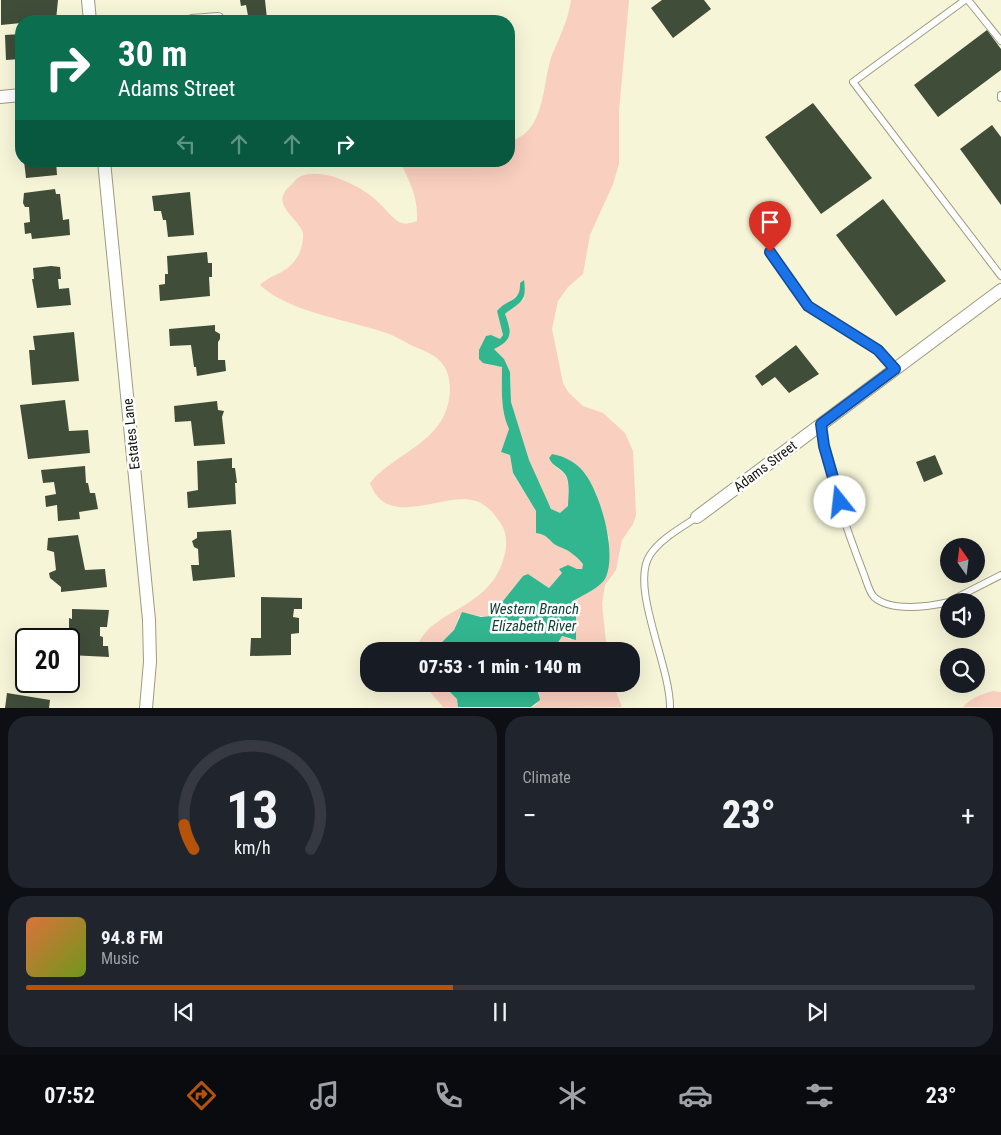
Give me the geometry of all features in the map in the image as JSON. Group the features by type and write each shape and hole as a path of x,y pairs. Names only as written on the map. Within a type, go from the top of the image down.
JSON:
{"street":[{"path":"88,0 89,15"},
{"path":"0,97 15,95"},
{"name":"Estates Lane","path":"105,167 149,620 150,662 146,708"},
{"name":"Adams Street","path":"696,517 1001,290"}],"lane":[{"path":"1001,41 967,0 853,82 1001,276"},
{"path":"770,252 808,306 878,350 895,369"},
{"path":"821,424 824,446 850,539 873,596 887,604 912,606 940,603"},
{"path":"670,708 667,679 643,587 644,569 648,557 656,546 696,517"},
{"path":"966,593 1001,575"}],"shaded area":[{"path":"571,0 629,0 619,111 619,164 613,184 590,235 583,274 568,287 558,301 552,329 563,383 568,392 583,406 603,413 625,433 633,451 636,515 633,524 622,540 616,570 605,585 602,604 606,642 558,642 562,636 571,640 576,615 572,602 605,578 609,538 596,493 552,454 549,458 550,461 567,479 568,506 561,513 555,512 552,509 539,487 521,440 511,401 509,370 494,349 510,327 505,314 524,299 520,293 497,311 503,335 500,339 495,338 492,365 502,366 503,406 509,429 501,452 510,455 513,474 536,511 536,533 544,535 567,550 583,564 582,569 565,567 559,569 562,573 549,588 528,574 523,576 491,616 459,616 454,630 442,642 420,642 432,626 473,600 486,589 497,575 506,550 506,538 503,527 492,512 476,501 463,499 402,507 389,505 378,497 370,483 387,467 425,439 441,421 447,407 450,391 450,382 445,367 435,356 397,337 302,309 272,294 260,285 289,267 300,251 303,233 286,210 282,198 299,177 308,174 319,174 341,179 370,195 399,222 408,223 417,221 417,213 410,182 402,167 515,167 515,138 530,128 536,118 541,106 552,55 566,22"},
{"path":"993,691 1001,692 1001,707 963,707 973,699"},
{"path":"430,692 450,692 457,699 458,707 443,707"},
{"path":"538,692 616,692 622,707 531,708 537,704"}],"water":[{"name":"Western Branch Elizabeth River","path":"524,280 524,297 505,314 510,331 508,339 494,349 504,359 510,372 511,402 529,460 551,509 560,513 568,506 569,493 566,476 549,458 552,454 568,459 579,467 589,479 605,521 608,537 609,566 606,577 600,585 572,602 576,615 576,640 562,636 558,642 442,642 454,630 462,612 481,617 491,616 523,576 528,574 549,588 562,573 559,569 568,565 582,569 583,564 567,550 556,545 544,535 536,533 536,511 513,473 510,455 501,452 509,429 503,406 502,367 483,363 479,359 479,350 486,336 491,335 500,339 503,335 497,311 516,297 520,289 520,283"},
{"path":"450,692 538,692 540,700 531,707 458,707 457,699"}],"building":[{"path":"1,0 58,0 56,15 15,15 15,24 1,25"},
{"path":"240,0 265,0 267,15 248,15 246,5 241,6"},
{"path":"662,0 704,0 711,9 673,38 651,8"},
{"path":"987,30 1001,49 1001,70 938,117 914,85"},
{"path":"15,34 15,59 6,60 5,35"},
{"path":"813,103 872,178 821,214 765,137"},
{"path":"992,125 1001,137 1001,205 960,149"},
{"path":"25,167 56,167 57,175 26,178"},
{"path":"55,189 56,194 60,194 63,220 69,219 70,235 32,239 31,233 25,234 24,223 30,222 29,207 25,207 23,203 24,193"},
{"path":"190,192 194,235 168,237 166,220 163,220 161,211 154,211 152,196"},
{"path":"883,199 946,281 896,316 836,235"},
{"path":"207,252 208,263 212,263 212,277 209,277 210,296 160,301 159,285 165,284 165,274 168,274 167,256"},
{"path":"60,267 61,279 58,279 59,289 69,288 71,305 37,308 32,279 34,279 33,268"},
{"path":"215,325 215,331 220,334 218,360 225,360 226,371 197,376 191,345 170,346 169,329"},
{"path":"74,332 79,381 32,385 29,350 35,350 33,336"},
{"path":"796,345 819,374 789,393 775,377 762,386 755,376"},
{"path":"65,400 69,431 88,430 90,453 28,459 20,405"},
{"path":"217,401 218,410 224,411 222,417 225,444 194,446 191,421 175,422 174,406"},
{"path":"935,455 943,474 924,482 916,462"},
{"path":"232,458 232,468 235,468 237,483 235,483 236,504 188,508 187,492 198,490 197,461"},
{"path":"85,466 86,483 88,483 90,493 95,493 98,509 79,512 80,519 58,521 57,505 46,507 45,496 56,494 54,482 43,483 41,470"},
{"path":"231,530 235,577 193,581 191,565 199,565 198,549 194,547 192,541 197,538 197,532"},
{"path":"78,535 85,570 105,569 107,587 61,592 61,587 50,578 49,573 56,570 54,552 47,550 48,538"},
{"path":"261,597 302,598 302,609 294,609 293,617 299,618 299,633 291,634 291,655 250,656 251,638 261,638"},
{"path":"72,609 109,610 107,627 100,627 100,636 103,637 103,646 108,646 109,657 80,656 80,628 69,628 69,618 72,619"},
{"path":"7,693 50,700 49,708 5,708"}],"route":[{"path":"770,252 808,306 878,350 895,369 821,424 824,446 840,502"}]}
